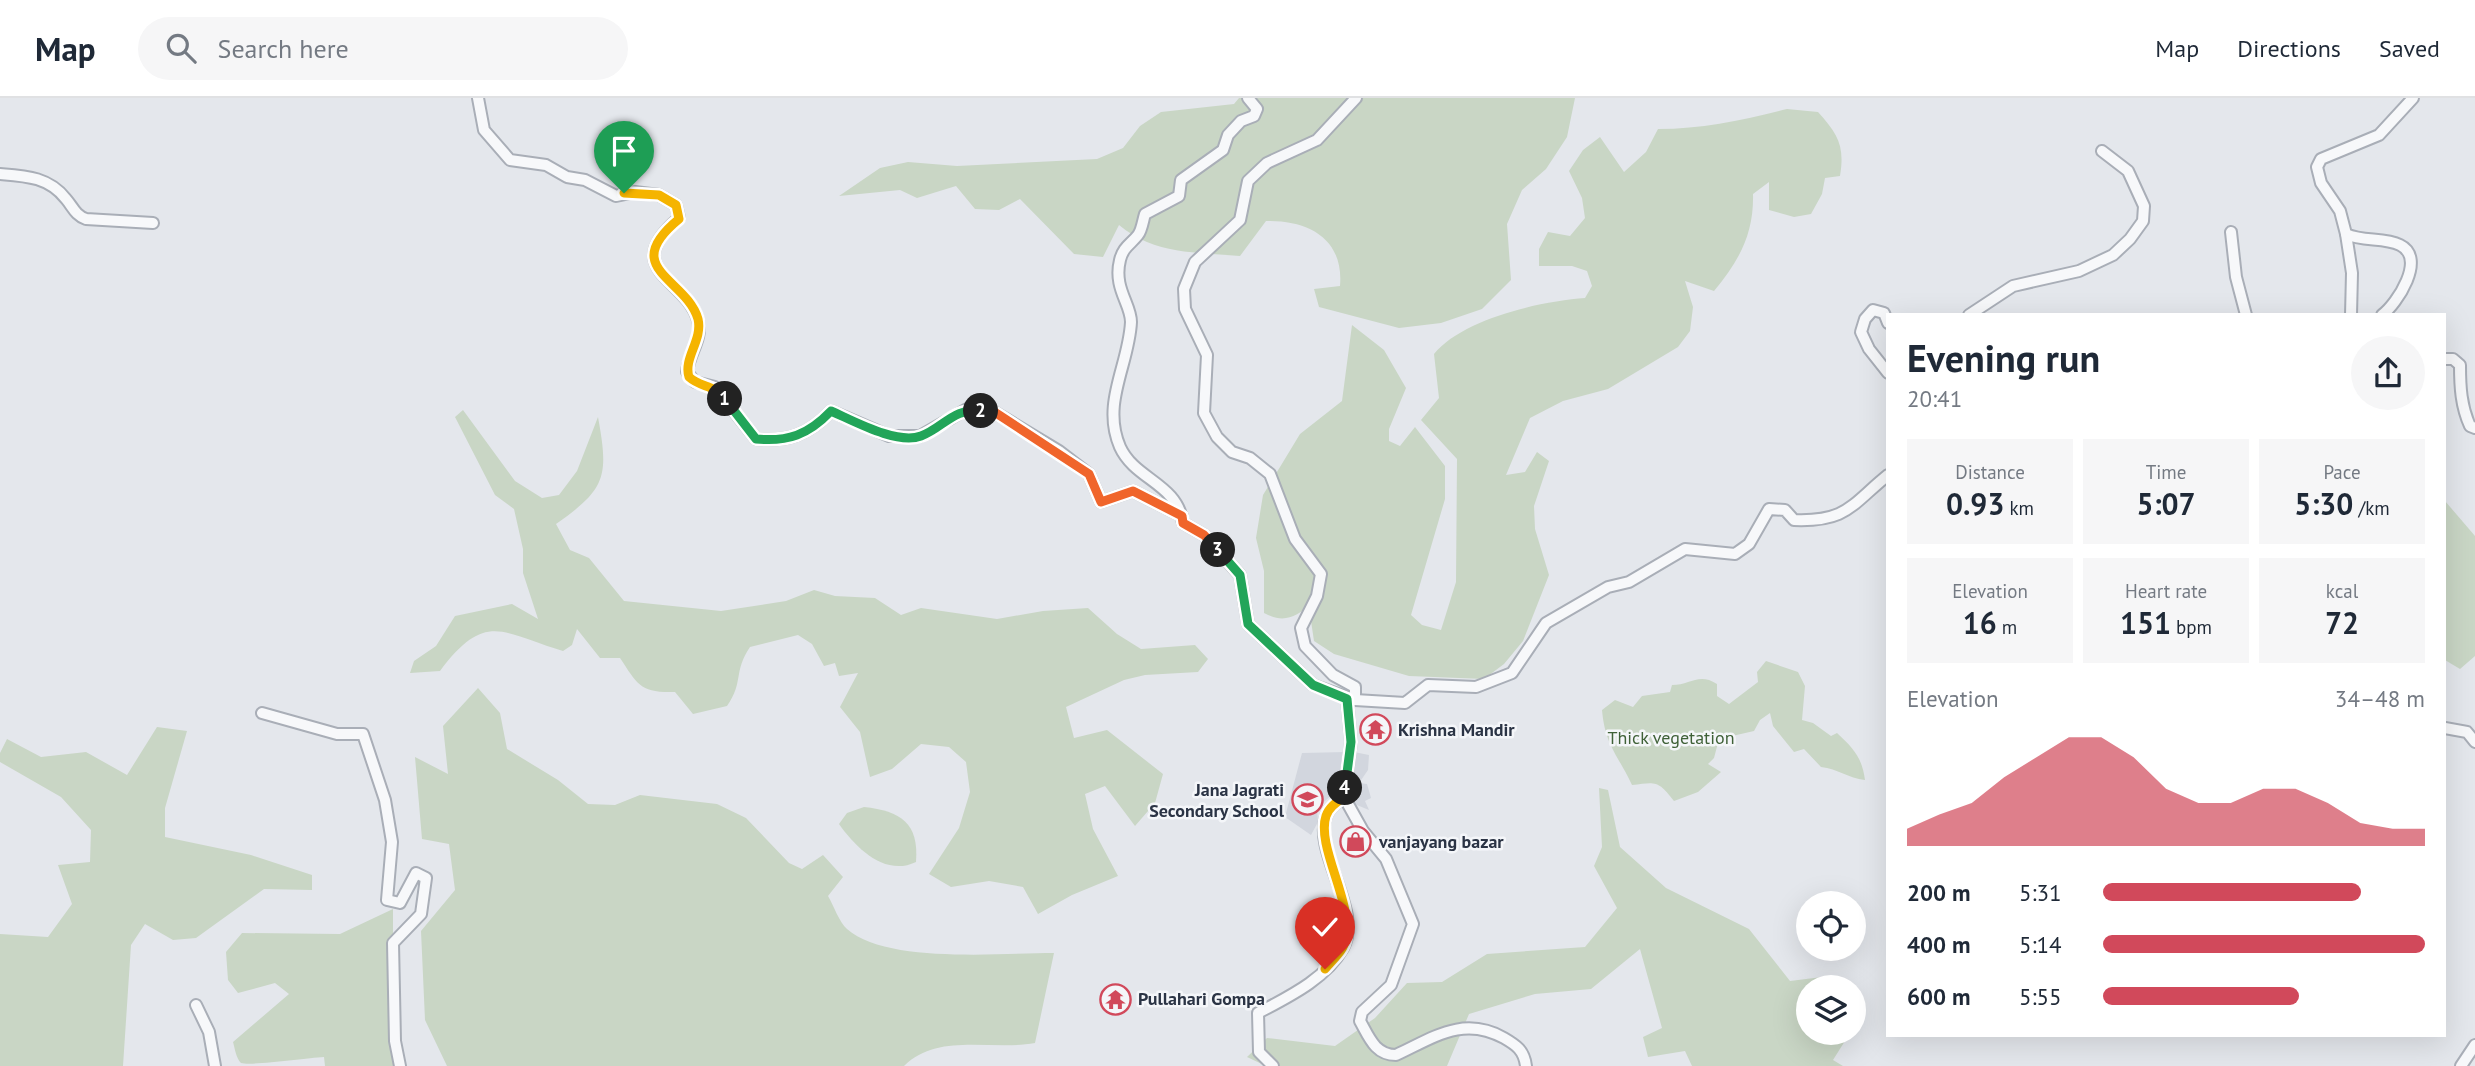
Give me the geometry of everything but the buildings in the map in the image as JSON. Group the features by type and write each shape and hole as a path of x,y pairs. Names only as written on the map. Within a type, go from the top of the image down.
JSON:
{"street":[{"path":"478,98 484,130 510,160 546,165 567,177 585,180 615,196 635,192 659,195 676,205 679,219 662,234 656,245 655,256 662,277 692,306 698,321 699,337 687,372 695,382 715,387 756,439 779,441 801,435 818,425 831,411 889,436 920,436 967,409 996,413 1089,474 1101,502 1133,491 1182,516"},
{"path":"1248,98 1256,109 1254,117 1241,121 1228,135 1223,150 1181,180 1179,195 1145,214 1139,234 1125,247 1119,261 1119,291 1131,319 1112,402 1121,448 1151,481 1174,496 1183,523 1204,535 1240,575 1248,624 1313,685 1354,700 1405,703 1428,685 1476,687 1512,673 1546,623 1608,587 1629,582 1685,549 1735,554 1749,544 1769,509 1785,510 1794,520 1833,519 1865,497 1886,477"},
{"path":"1356,98 1317,140 1267,163 1248,181 1240,220 1195,262 1184,289 1185,309 1207,355 1204,413 1217,437 1232,452 1250,458 1270,474 1295,539 1321,574 1317,596 1301,628 1305,646 1333,675 1355,687 1344,797 1363,831 1386,859 1413,924 1391,985 1362,1012 1360,1021 1377,1050 1396,1055 1451,1029 1471,1027 1495,1033 1519,1047 1526,1066"},
{"path":"2351,313 2352,273 2346,234 2340,211 2321,183 2317,167 2321,159 2379,135 2413,98"},
{"path":"1972,313 2013,286 2079,271 2113,255 2130,239 2143,221 2144,206 2128,171 2102,151"},
{"path":"0,174 32,176 51,184 78,216 86,219 153,223"},
{"path":"2231,232 2236,277 2245,313"},
{"path":"2346,234 2360,241 2399,244 2404,248 2410,262 2407,285 2384,313"},
{"path":"1886,318 1884,313 1873,310 1865,318 1861,332 1869,349 1886,370"},
{"path":"2446,359 2453,359 2459,365 2460,394 2465,415 2475,428"},
{"path":"262,713 337,734 363,734 385,800 392,842 387,900 400,903 416,873 426,878 421,914 393,943 395,1041 400,1066"},
{"path":"2446,728 2467,732 2475,742"},
{"path":"1273,1066 1259,1052 1258,1013 1306,986 1342,950 1347,937 1344,905 1326,843 1325,818 1331,806 1344,797"},
{"path":"196,1005 209,1032 215,1066"},
{"path":"2461,1066 2475,1045"}],"shaded area":[{"name":"Jana Jagrati Secondary School","path":"1346,752 1340,782 1334,793 1317,808 1318,822 1311,835 1285,817 1302,753"},
{"path":"1354,752 1369,755 1368,770 1359,783 1367,784 1371,798 1365,801 1369,810 1352,803 1350,783"}],"green space":[{"path":"1239,98 1575,98 1567,137 1546,169 1522,190 1507,224 1511,280 1482,309 1441,323 1399,328 1319,307 1314,289 1340,286 1340,270 1330,245 1321,236 1296,224 1266,221 1240,256 1162,247 1133,235 1119,225 1103,257 1074,254 1020,199 999,210 975,209 956,186 917,198 900,190 839,196 880,168 908,162 957,166 1097,159 1123,148 1140,126 1161,112 1234,104"},
{"path":"1787,109 1818,112 1831,127 1841,148 1840,176 1825,178 1822,194 1811,214 1794,217 1769,210 1769,182 1753,194 1748,234 1738,258 1714,291 1685,281 1693,307 1690,331 1678,347 1608,389 1563,401 1530,418 1506,475 1525,472 1537,452 1549,461 1534,506 1535,529 1549,575 1523,641 1504,664 1484,679 1409,676 1334,654 1314,641 1311,621 1319,604 1312,603 1301,612 1284,618 1264,613 1264,571 1256,538 1263,495 1300,434 1342,401 1352,325 1384,350 1406,388 1389,429 1389,441 1400,446 1415,427 1445,466 1445,499 1411,615 1422,625 1441,630 1456,582 1457,459 1421,420 1439,398 1434,354 1463,331 1482,322 1525,308 1585,298 1592,286 1587,271 1572,266 1539,266 1539,249 1548,232 1570,236 1585,218 1582,198 1569,171 1583,150 1600,137 1624,172 1646,152 1658,129 1723,123"},
{"path":"463,410 515,481 542,498 559,495 577,471 598,417 603,454 600,480 585,501 556,524 570,550 589,558 624,601 721,611 786,601 814,590 835,596 875,598 901,615 921,608 997,619 1043,611 1088,608 1117,634 1141,649 1195,645 1208,659 1198,672 1145,675 1124,680 1066,707 1074,738 1107,730 1163,774 1155,803 1135,826 1105,786 1085,794 1093,829 1118,876 1072,895 1038,914 1023,887 989,881 951,887 929,874 959,828 970,792 966,762 949,747 921,744 892,769 870,777 860,732 840,707 858,673 839,676 835,663 824,666 812,644 798,635 750,647 727,706 693,714 675,692 654,691 641,686 620,658 600,658 577,629 572,645 563,651 509,633 483,633 456,652 440,671 410,673 414,661 436,646 455,616 512,604 538,619 523,573 523,549 514,509 495,495 455,417"},
{"path":"2446,502 2475,536 2475,656 2460,669 2446,661"},
{"name":"Thick vegetation","path":"1766,661 1798,672 1805,686 1802,720 1813,723 1831,736 1837,733 1843,738 1859,759 1865,780 1821,767 1804,749 1794,752 1773,726 1770,713 1760,720 1754,731 1719,739 1714,758 1708,764 1721,772 1698,792 1674,801 1656,784 1632,785 1609,741 1602,710 1615,700 1633,707 1642,696 1670,692 1672,685 1700,679 1717,684 1717,696 1729,704 1758,682 1757,672"},
{"path":"478,688 500,713 507,749 558,780 588,804 615,805 640,795 717,804 746,818 789,863 802,869 823,855 843,877 828,896 844,926 865,940 888,948 916,952 976,955 1054,953 1035,1043 949,1046 933,1049 904,1066 447,1066 425,1020 421,931 455,890 449,844 422,839 415,757 448,774 443,726"},
{"path":"157,727 187,731 165,808 165,837 251,855 312,875 312,890 264,889 196,938 173,940 145,924 131,945 123,1066 0,1066 0,934 48,937 72,904 58,865 90,862 91,830 61,797 0,762 0,753 7,739 41,757 86,752 127,775"},
{"path":"1599,788 1608,790 1620,847 1666,888 1749,929 1790,981 1796,980 1796,1045 1842,1045 1833,1060 1843,1066 1692,1066 1685,1051 1648,1057 1643,1037 1662,1028 1640,949 1591,989 1535,994 1469,1014 1447,1066 1266,1066 1247,1057 1267,1038 1335,1046 1375,1018 1407,983 1442,982 1487,954 1585,947 1617,908 1594,866 1602,847"},
{"path":"864,807 888,812 905,821 914,838 916,862 904,866 882,863 854,842 839,824 847,813"},
{"path":"393,909 393,1027 401,1066 325,1066 324,1057 241,1063 233,1042 289,994 275,983 238,993 228,980 226,952 242,933 340,934"}],"place":[{"name":"Krishna Mandir","path":"1375,730"},
{"name":"Jana Jagrati Secondary School","path":"1307,800"},
{"name":"vanjayang bazar","path":"1356,842"},
{"name":"Pullahari Gompa","path":"1115,999"}],"route":[{"path":"624,193 659,195 676,205 679,219 662,234 656,245 655,256 662,277 692,306 698,321 699,337 687,372 695,382 715,387 756,439 779,441 801,435 818,425 831,411 889,436 920,436 943,420 967,409 996,413 1059,451 1089,474 1101,502 1133,491 1182,516 1183,523 1204,535 1240,575 1248,624 1313,685 1347,699 1351,742 1344,797 1331,806 1325,818 1326,843 1344,905 1347,937 1342,950 1325,969"}]}
